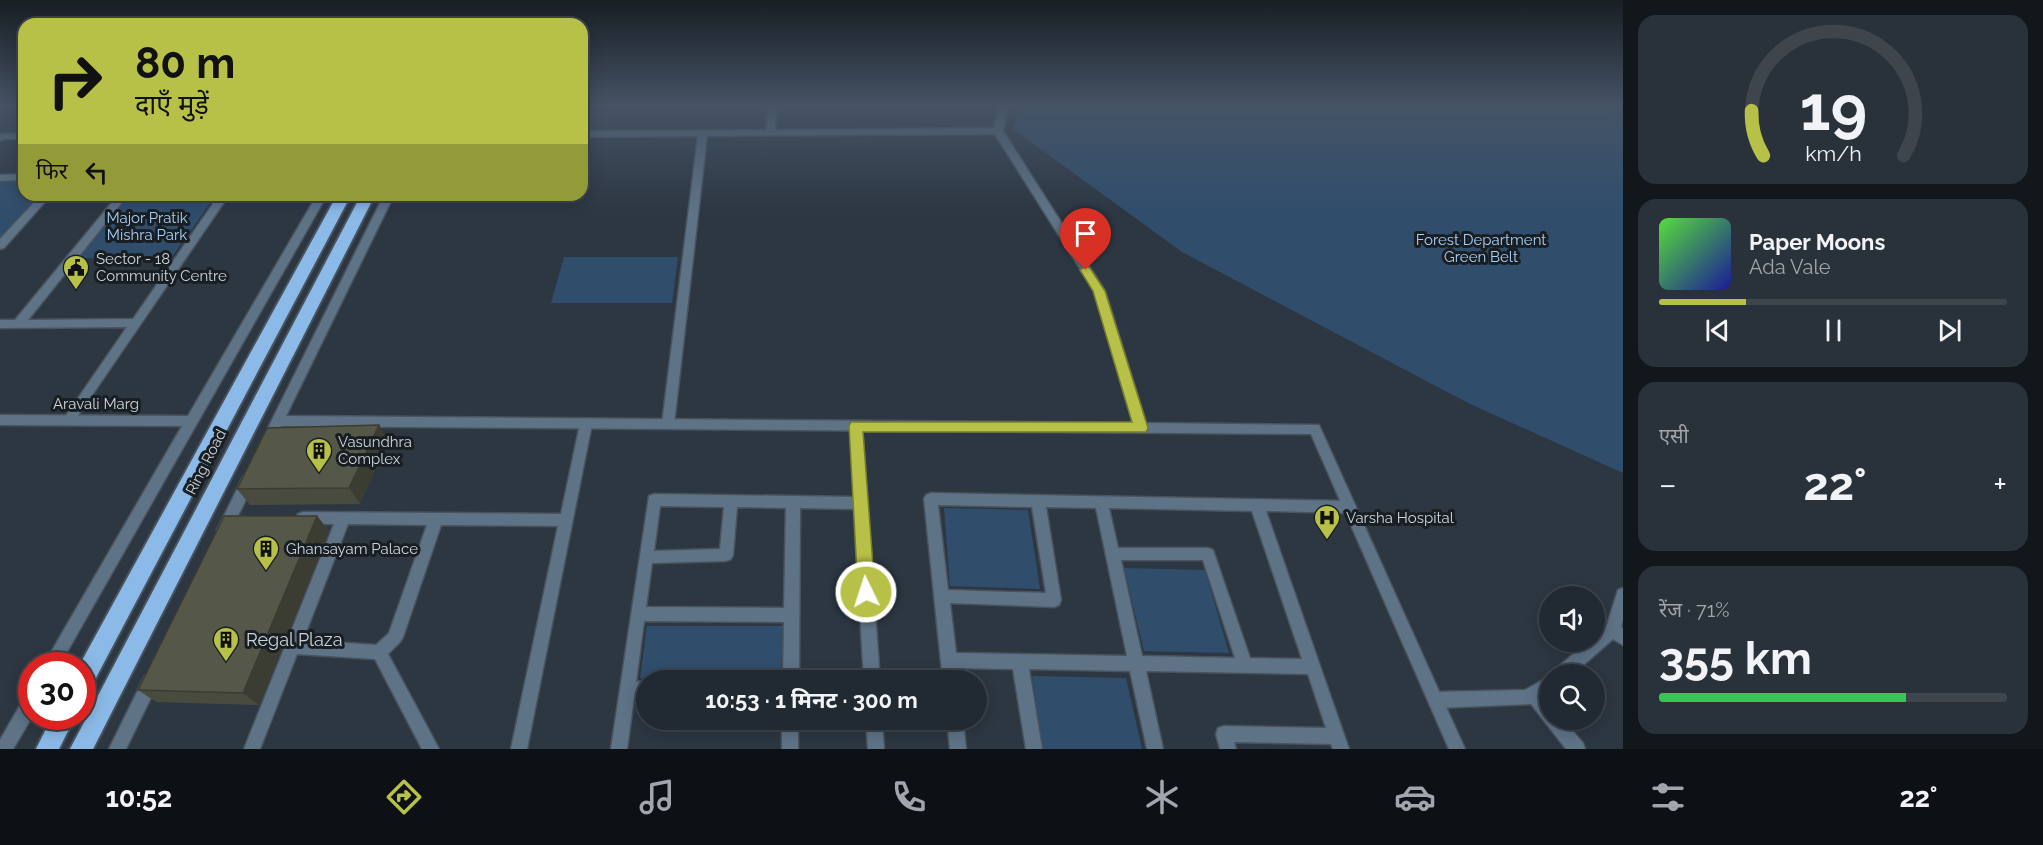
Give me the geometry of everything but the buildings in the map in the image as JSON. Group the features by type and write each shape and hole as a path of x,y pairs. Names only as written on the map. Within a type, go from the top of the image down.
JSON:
{"highway":[{"name":"Ring Road","path":"96,656 341,201"},
{"name":"Ring Road","path":"81,749 365,201"},
{"path":"47,749 57,730"}],"street":[{"path":"668,424 702,142"},
{"path":"1005,142 1099,291 1141,428"},
{"path":"0,178 18,177"},
{"path":"0,246 41,201"},
{"path":"18,324 118,201"},
{"path":"69,420 220,201"},
{"path":"59,652 319,201"},
{"path":"266,443 386,201"},
{"path":"0,324 136,323"},
{"name":"Aravali Marg","path":"0,420 191,421"},
{"path":"277,421 1315,429 1457,749"},
{"path":"519,749 586,424"},
{"path":"856,426 871,670"},
{"path":"220,538 236,518 256,464"},
{"path":"950,670 931,499 1349,507"},
{"path":"619,749 654,500 861,503"},
{"path":"646,557 726,555 731,501"},
{"path":"942,596 1054,600 1038,501"},
{"path":"790,670 793,502"},
{"path":"1101,502 1155,749"},
{"path":"1228,749 1224,734 1339,743 1257,505"},
{"path":"287,518 566,520"},
{"path":"252,749 344,519"},
{"path":"293,647 379,652 395,637 436,519"},
{"path":"1112,555 1208,555 1245,666"},
{"path":"1576,664 1620,633 1623,595"},
{"path":"638,614 792,615"},
{"path":"379,652 431,749"},
{"path":"949,660 1313,667"},
{"path":"1020,662 1034,749"},
{"path":"117,749 155,672"},
{"path":"627,690 636,690"},
{"path":"1436,700 1527,698 1539,690"},
{"path":"1532,694 1539,703"},
{"path":"4,749 18,725"},
{"path":"790,730 790,749"},
{"path":"875,730 876,749"},
{"path":"956,730 958,749"},
{"path":"1561,730 1577,749"}],"green space":[{"name":"Forest Department Green Belt","path":"1031,142 1623,142 1623,473 1468,403 1182,252"},
{"path":"0,181 18,181 18,201 34,201 0,238"},
{"name":"Major Pratik Mishra Park","path":"125,201 212,201 171,258 79,258"},
{"path":"564,257 678,257 672,303 551,303"},
{"path":"944,508 1028,510 1040,589 950,586"},
{"path":"1124,568 1205,570 1229,653 1144,651"},
{"path":"647,626 783,626 781,670 641,670"},
{"path":"1032,676 1126,678 1142,749 1043,749"}],"place":[{"name":"Sector - 18 Community Centre","path":"76,291"},
{"name":"Vasundhra Complex","path":"319,474"},
{"name":"Varsha Hospital","path":"1327,541"},
{"name":"Ghansayam Palace","path":"266,572"},
{"name":"Regal Plaza","path":"226,663"}],"route":[{"path":"866,592 856,426 1141,428 1099,291 1086,270"}]}
